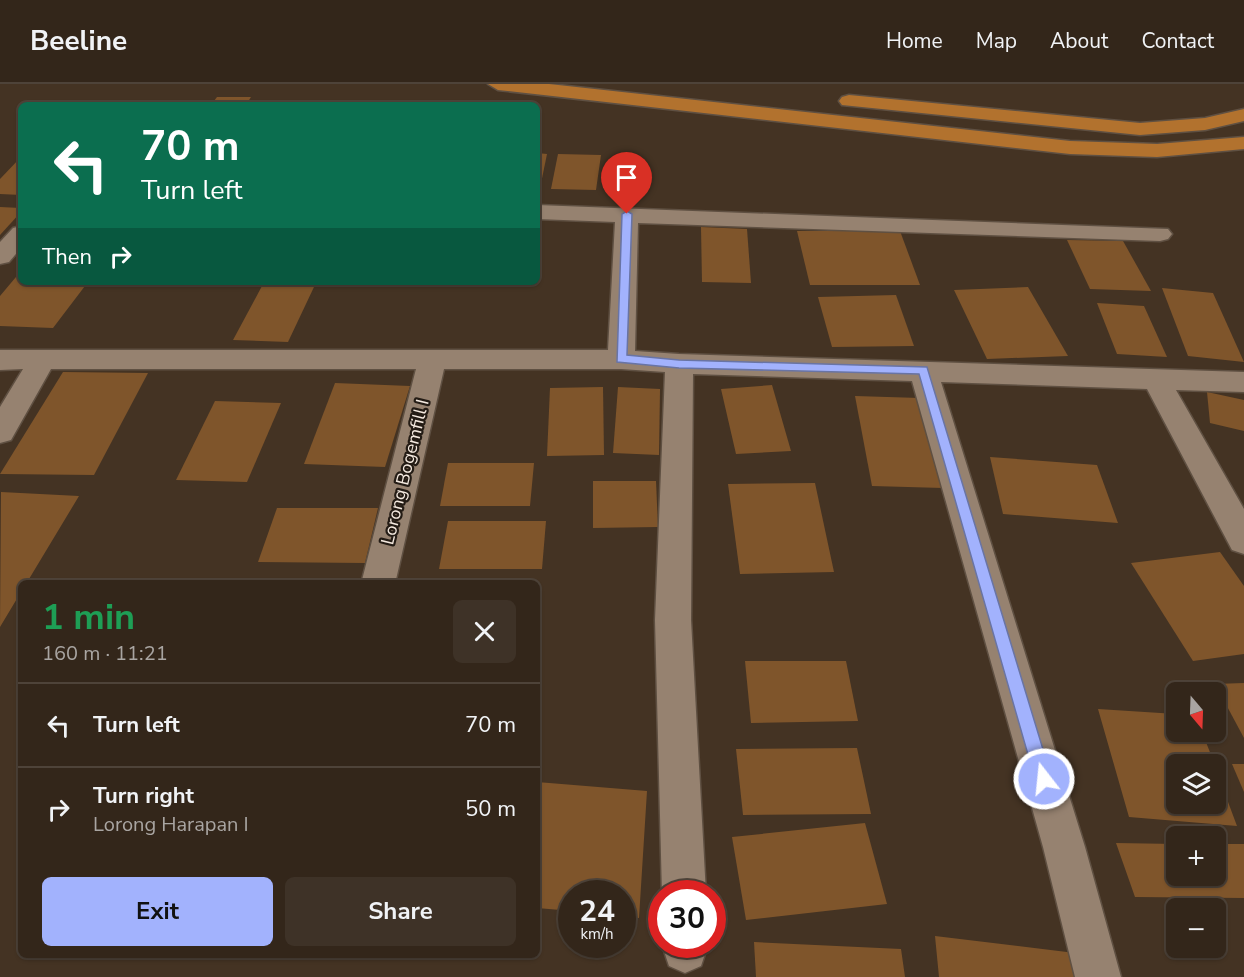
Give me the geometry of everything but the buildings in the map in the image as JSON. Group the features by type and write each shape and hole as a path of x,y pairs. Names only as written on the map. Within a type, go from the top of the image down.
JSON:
{"highway":[{"path":"498,84 1032,144 1152,151 1205,149 1244,143"},
{"path":"831,99 1140,129 1187,127 1225,121 1244,115"}],"street":[{"path":"540,212 1160,234"},
{"path":"621,359 627,214"},
{"path":"0,257 18,236"},
{"path":"0,360 621,359 679,364 1244,382"},
{"path":"0,432 43,360"},
{"name":"Lorong Bogemfill I","path":"379,580 432,360"},
{"path":"679,364 673,620 683,880"},
{"path":"923,370 1064,847 1098,977"},
{"path":"1156,379 1244,540"}],"route":[{"path":"627,214 621,359 679,364 923,370 1044,779"}]}
